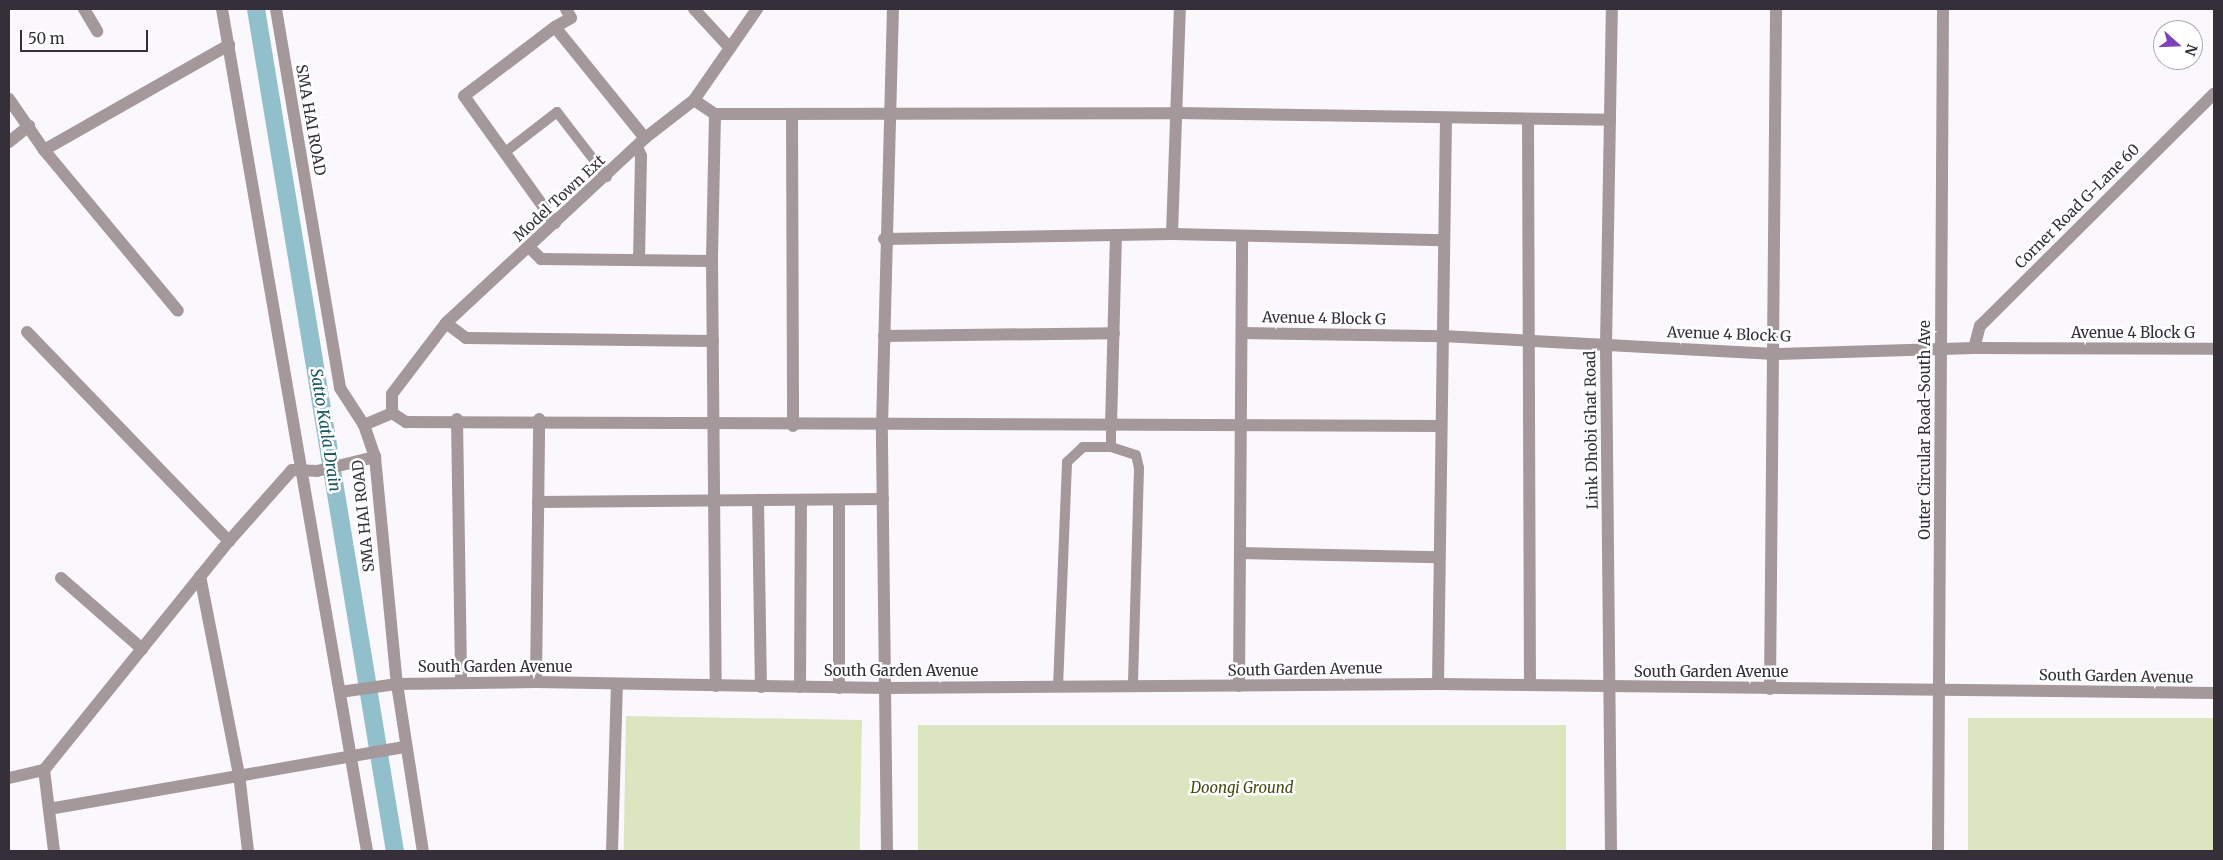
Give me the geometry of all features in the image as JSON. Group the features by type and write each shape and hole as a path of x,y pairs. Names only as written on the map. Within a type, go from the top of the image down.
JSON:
{"street":[{"path":"84,9 97,31"},
{"path":"222,9 356,755 366,851"},
{"name":"SMA HAI ROAD","path":"276,9 340,388 364,425 375,457 397,684 400,748 423,851"},
{"path":"555,223 464,96 555,27 571,18 566,9"},
{"path":"694,9 730,48"},
{"name":"Model Town Ext","path":"392,414 392,394 446,323 607,177 641,142 694,100 757,9"},
{"path":"887,851 882,427 884,239 893,9"},
{"path":"1172,234 1180,9"},
{"name":"Link Dhobi Ghat Road","path":"1611,851 1606,346 1612,9"},
{"path":"1770,689 1775,354 1776,9"},
{"name":"Outer Circular Road-South Ave","path":"1938,851 1943,9"},
{"path":"555,27 641,142 639,259"},
{"path":"44,150 228,45"},
{"name":"Corner Road G-Lane 60","path":"1974,348 1980,326 2214,94"},
{"path":"9,98 44,150 178,311"},
{"path":"694,100 715,114 888,111 1177,112 1446,119 1610,120"},
{"path":"715,114 712,261 716,686"},
{"path":"792,114 793,426"},
{"path":"1438,684 1446,119"},
{"path":"1528,119 1527,340 1530,685"},
{"path":"9,142 29,126"},
{"path":"884,239 1172,234 1242,238 1443,240"},
{"path":"1111,426 1116,236"},
{"path":"1239,686 1242,238"},
{"path":"530,248 541,259 712,261"},
{"path":"446,323 466,338 713,341"},
{"path":"27,332 229,541"},
{"path":"884,336 1114,333"},
{"name":"Avenue 4 Block G","path":"1242,333 1442,336 1775,354 1941,351 1974,348 2214,350"},
{"path":"364,425 392,414 406,422 457,419 714,422 793,426 882,427 1441,426"},
{"path":"457,419 461,683"},
{"path":"536,682 539,420"},
{"path":"9,778 44,770 200,576 292,470 303,467 317,471 375,457"},
{"path":"758,500 761,687"},
{"path":"800,687 801,500"},
{"path":"839,500 839,688"},
{"path":"538,502 883,500"},
{"path":"1240,553 1439,557"},
{"path":"200,576 239,774 248,851"},
{"path":"61,578 142,649"},
{"name":"South Garden Avenue","path":"345,692 397,684 536,682 839,688 1438,684 2214,693"},
{"path":"612,851 617,684"},
{"path":"49,809 239,774 400,748"},
{"path":"44,770 54,851"}],"lane":[{"path":"504,153 557,112 607,177"},
{"path":"1110,447 1111,426"},
{"path":"1058,687 1067,462 1083,447 1110,447 1136,455 1139,468 1133,686"}],"green space":[{"path":"626,716 862,720 860,851 624,851"},
{"path":"1968,718 2214,718 2214,851 1968,851"},
{"name":"Doongi Ground","path":"918,725 1566,725 1566,851 918,851"}],"waterway":[{"name":"Satto Katla Drain","path":"256,9 395,851"}]}
